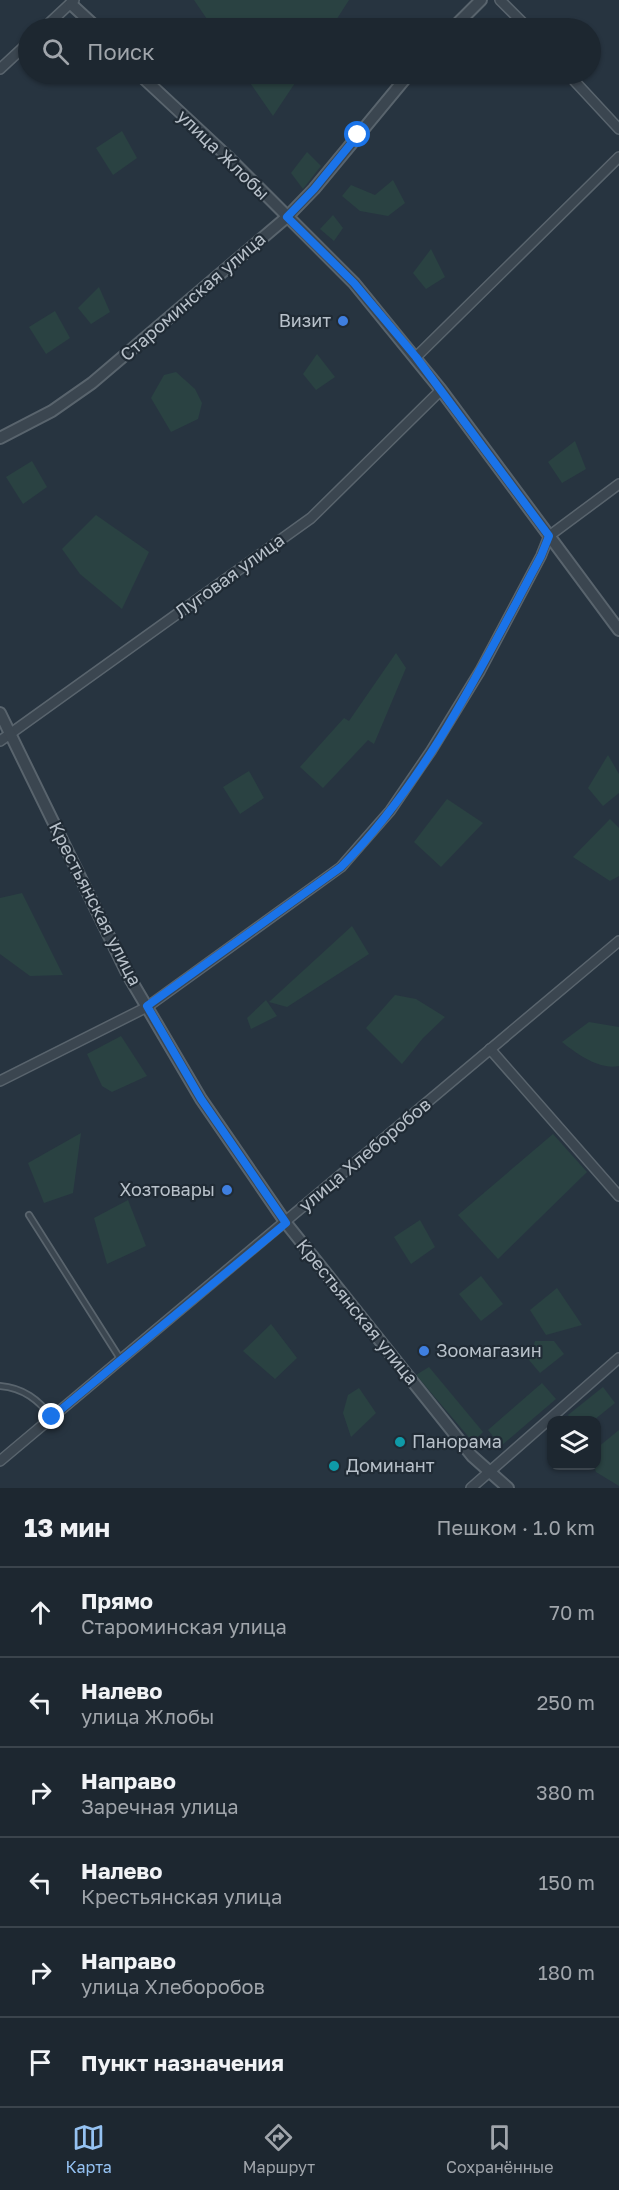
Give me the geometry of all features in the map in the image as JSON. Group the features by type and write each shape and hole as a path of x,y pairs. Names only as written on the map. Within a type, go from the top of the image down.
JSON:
{"street":[{"path":"463,18 482,0"},
{"path":"500,0 518,18"},
{"path":"55,18 73,2 88,18"},
{"path":"0,69 18,52"},
{"name":"улица Жлобы","path":"149,84 354,283 416,357 619,630"},
{"name":"Староминская улица","path":"0,438 52,411 92,383 287,217 314,189 402,84"},
{"path":"577,84 619,129"},
{"path":"416,357 556,223 619,157"},
{"name":"Луговая улица","path":"0,741 310,518 441,390"},
{"path":"0,1081 147,1006 341,867 390,811 449,721 502,629 549,536 619,484"},
{"name":"Крестьянская улица","path":"0,713 111,940 201,1099 286,1223 472,1456 508,1488"},
{"name":"улица Хлеборобов","path":"0,1461 619,941"},
{"path":"490,1049 619,1196"},
{"path":"471,1488 619,1359"}],"lane":[{"path":"29,1215 121,1360"},
{"path":"0,1386 11,1387 38,1399 52,1417"}],"green space":[{"path":"194,0 349,0 337,18 206,18"},
{"path":"251,84 294,84 273,116"},
{"path":"122,131 137,158 113,175 96,148"},
{"path":"307,152 321,166 303,189 291,173"},
{"path":"393,180 405,203 388,216 360,211 342,196 351,185 375,195"},
{"path":"333,215 343,228 334,241 320,229"},
{"path":"431,249 445,277 426,289 413,273"},
{"path":"99,287 110,312 91,324 78,308"},
{"path":"55,311 70,338 46,354 29,327"},
{"path":"317,354 335,377 316,390 303,374"},
{"path":"176,372 195,389 202,403 198,419 171,432 151,398 164,375"},
{"path":"575,441 586,469 562,483 548,462"},
{"path":"32,461 47,487 23,504 6,477"},
{"path":"96,515 149,552 122,609 80,574 62,549"},
{"path":"396,653 406,668 374,744 368,740 323,788 300,767 344,718 349,721"},
{"path":"608,755 619,774 619,793 603,806 588,788"},
{"path":"249,771 264,798 240,814 223,787"},
{"path":"447,799 483,823 441,867 414,842"},
{"path":"610,819 619,828 619,876 610,881 573,857"},
{"path":"22,893 63,975 30,976 0,954 0,898"},
{"path":"352,926 369,954 287,1007 269,1002"},
{"path":"395,995 416,999 445,1017 423,1038 402,1064 366,1028"},
{"path":"266,1000 277,1016 251,1029 247,1018"},
{"path":"589,1022 619,1027 619,1066 611,1067 596,1063 581,1056 562,1042"},
{"path":"121,1036 147,1076 112,1092 102,1086 87,1054"},
{"path":"81,1133 73,1193 44,1203 28,1163"},
{"path":"553,1134 587,1172 498,1259 458,1215"},
{"path":"128,1200 146,1246 107,1264 94,1218"},
{"path":"420,1220 435,1247 411,1264 394,1237"},
{"path":"481,1276 503,1304 481,1321 459,1294"},
{"path":"557,1288 582,1325 546,1335 530,1310"},
{"path":"271,1324 297,1358 275,1379 243,1351"},
{"path":"535,1341 554,1341 564,1354 540,1373 529,1360"},
{"path":"429,1367 483,1432 473,1442 416,1375"},
{"path":"542,1383 556,1399 501,1446 488,1430"},
{"path":"603,1387 615,1403 599,1416 568,1415"},
{"path":"359,1388 376,1413 351,1437 343,1413 348,1395"},
{"path":"619,1430 619,1486 596,1472 595,1470 601,1470 601,1445"}],"place":[{"name":"Визит","path":"343,321"},
{"name":"Хозтовары","path":"227,1190"},
{"name":"Зоомагазин","path":"424,1351"},
{"name":"Панорама","path":"400,1442"},
{"name":"Доминант","path":"334,1466"}],"route":[{"path":"52,1417 286,1223 201,1099 147,1006 341,867 367,840 431,751 480,671 541,556 549,536 416,357 354,283 287,217 314,189 358,135"}]}
